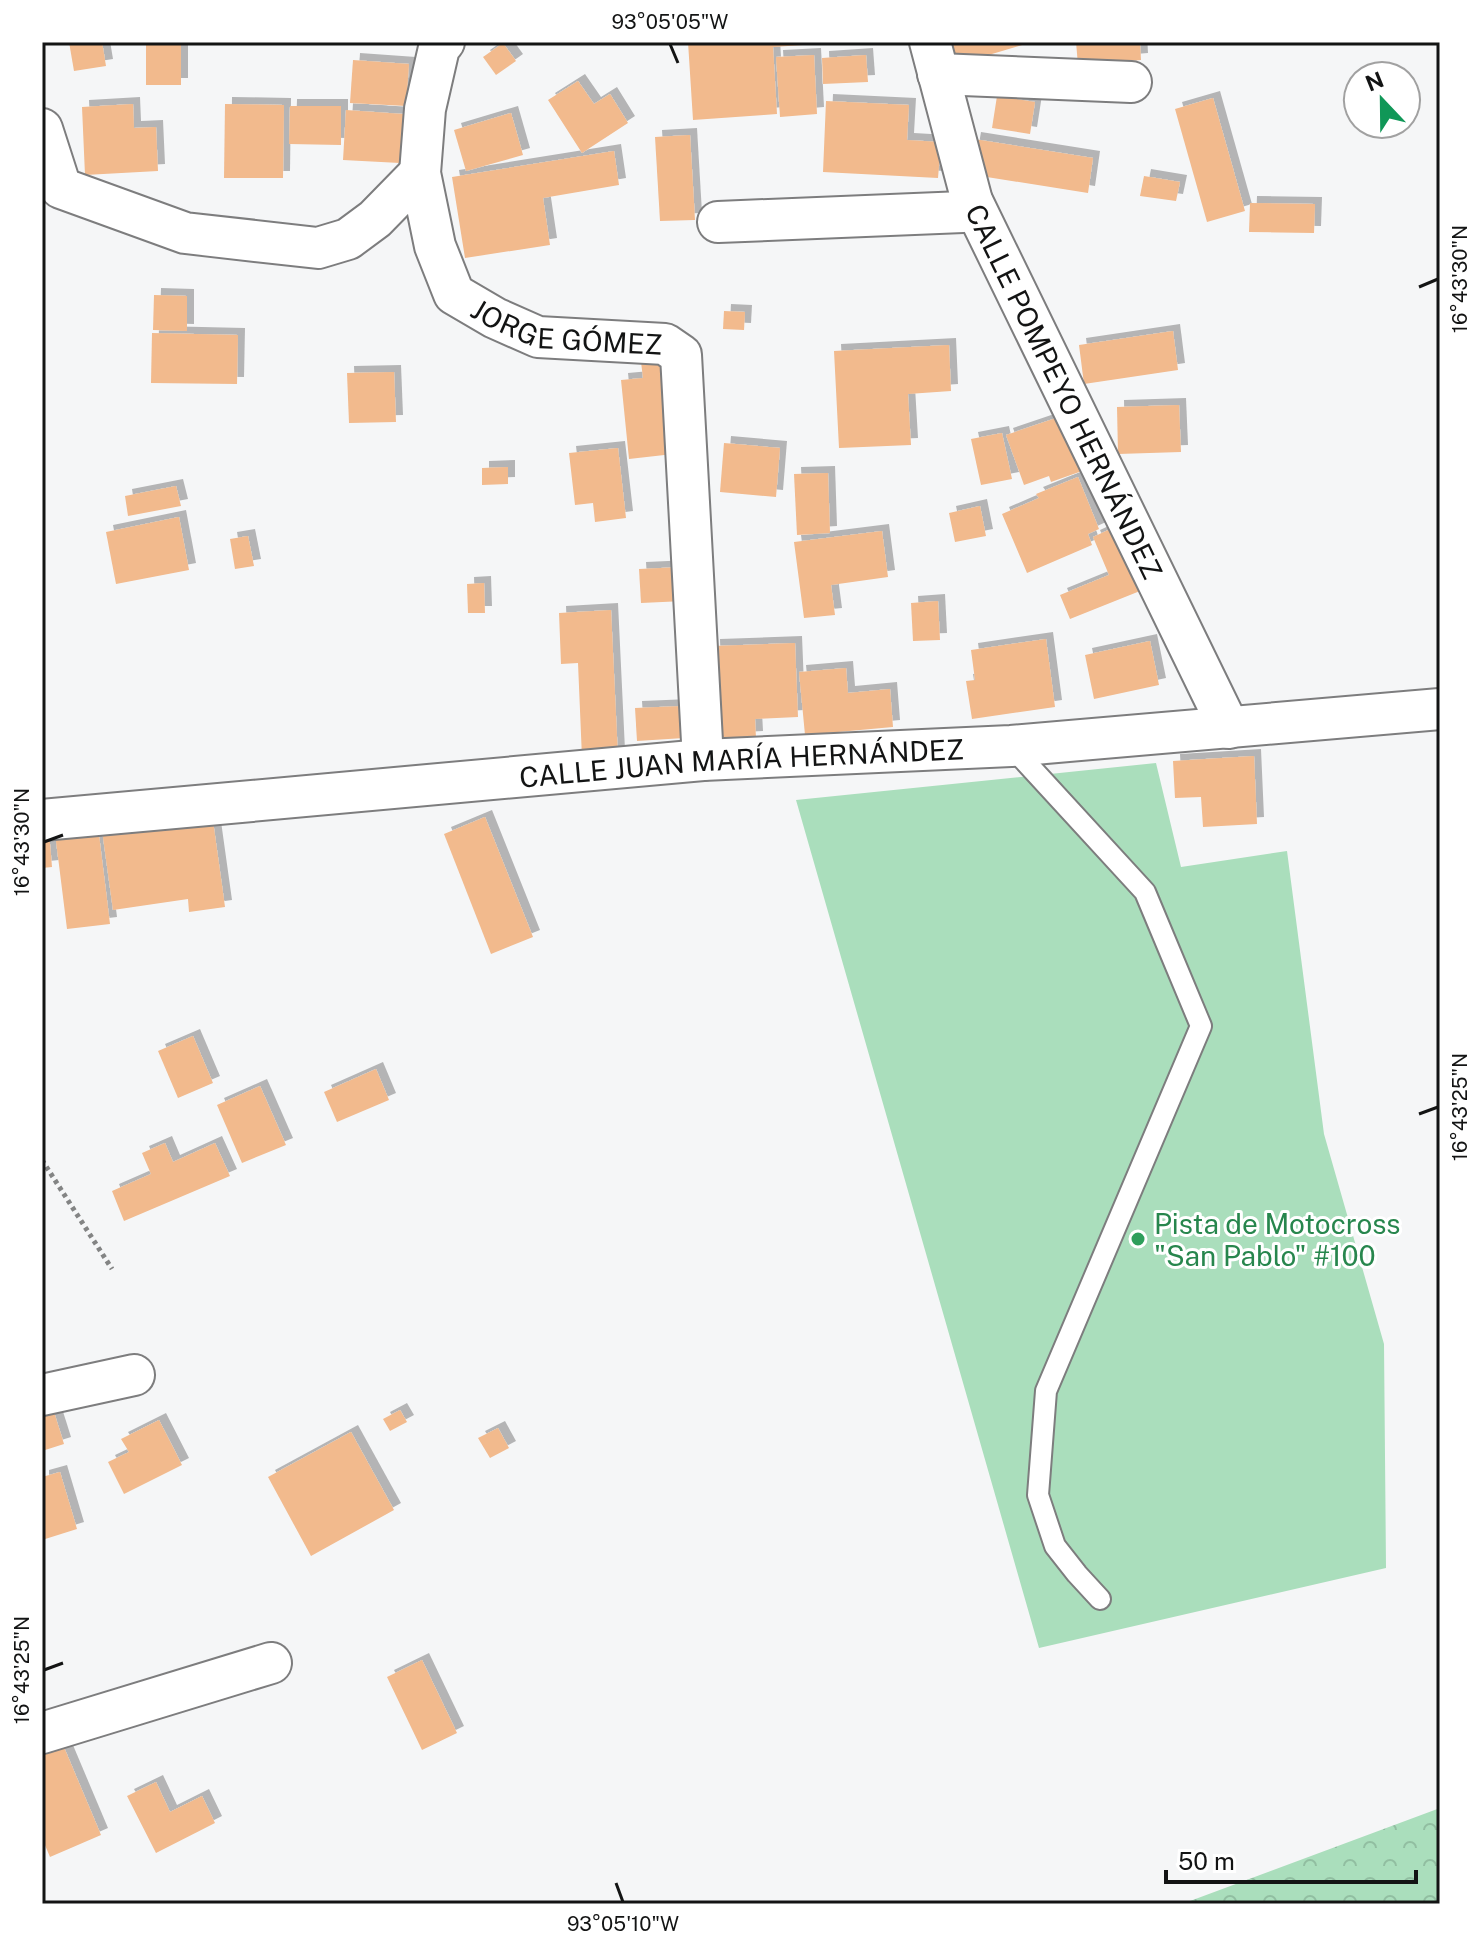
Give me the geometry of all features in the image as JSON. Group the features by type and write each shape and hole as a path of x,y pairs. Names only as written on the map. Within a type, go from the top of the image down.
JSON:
{"street":[{"name":"JORGE GÓMEZ","path":"444,42 439,48 425,109 420,173 435,246 454,294 495,318 538,337 665,344 681,355 703,760"},
{"path":"934,58 1131,82"},
{"name":"CALLE POMPEYO HERNÁNDEZ","path":"934,58 972,201 1229,728"},
{"path":"42,129 61,188 185,233 318,248 348,239 375,219 420,173"},
{"path":"718,222 963,212 972,201"},
{"name":"CALLE JUAN MARÍA HERNÁNDEZ","path":"42,820 703,760 1011,746 1440,709"},
{"path":"42,1395 134,1375"},
{"path":"42,1733 271,1663"}],"lane":[{"path":"1011,746 1145,892 1201,1026 1046,1391 1038,1495 1055,1546 1100,1599"}],"path":[{"path":"42,1160 112,1269"}],"green space":[{"name":"Pista de Motocross \"San Pablo\" #100","path":"1156,763 1181,867 1287,851 1324,1134 1384,1344 1386,1568 1039,1648 796,800"},
{"path":"1440,1808 1440,1904 1182,1904"}],"building":[{"path":"69,42 102,42 106,66 74,71"},
{"path":"146,42 181,42 181,85 146,85"},
{"path":"688,42 802,42 803,45 773,47 777,114 693,120"},
{"path":"948,42 1029,42 1029,43 955,65"},
{"path":"1076,42 1140,42 1141,60 1078,65"},
{"path":"503,43 516,61 496,75 483,57"},
{"path":"814,55 817,114 780,117 776,57"},
{"path":"866,55 868,82 823,84 822,58"},
{"path":"353,60 409,64 406,106 350,103"},
{"path":"578,81 594,104 610,94 628,123 582,153 548,100"},
{"path":"997,96 1035,102 1030,134 992,128"},
{"path":"1213,98 1245,211 1207,222 1175,109"},
{"path":"826,101 909,105 907,140 941,142 938,178 823,172"},
{"path":"133,104 134,128 156,127 158,171 85,175 82,107"},
{"path":"225,104 284,105 283,178 224,178"},
{"path":"290,106 341,106 341,145 289,144"},
{"path":"346,110 403,114 400,163 343,160"},
{"path":"511,113 523,155 466,171 454,130"},
{"path":"690,135 695,220 660,221 655,137"},
{"path":"974,139 1093,158 1088,193 968,174"},
{"path":"614,151 619,185 543,198 550,245 465,258 452,177"},
{"path":"1144,176 1180,182 1176,201 1140,196"},
{"path":"1250,203 1315,204 1314,233 1249,232"},
{"path":"154,295 187,296 187,331 153,330"},
{"path":"724,311 745,312 744,330 723,329"},
{"path":"1173,331 1178,370 1084,384 1079,345"},
{"path":"152,333 238,335 237,384 151,383"},
{"path":"949,345 951,391 908,394 911,445 839,448 834,351"},
{"path":"672,359 682,453 629,459 621,380 643,378 641,362"},
{"path":"394,372 396,422 349,423 347,373"},
{"path":"1179,405 1181,452 1118,454 1117,407"},
{"path":"1062,416 1082,471 1051,482 1049,476 1024,485 1006,435"},
{"path":"1002,433 1012,479 981,485 971,439"},
{"path":"724,443 780,448 776,497 720,492"},
{"path":"618,448 626,518 595,522 593,503 575,505 569,453"},
{"path":"508,467 508,484 482,485 482,468"},
{"path":"828,473 830,533 797,535 794,474"},
{"path":"1078,477 1099,529 1088,534 1092,545 1027,573 1002,514 1039,498 1036,494"},
{"path":"176,486 181,506 128,516 125,496"},
{"path":"980,506 986,536 955,542 949,513"},
{"path":"179,517 189,570 116,584 106,532"},
{"path":"1119,525 1145,589 1070,619 1060,595 1109,575 1093,537"},
{"path":"882,531 888,577 831,585 835,615 804,618 794,542"},
{"path":"248,536 254,566 235,569 230,539"},
{"path":"683,567 684,601 641,603 639,569"},
{"path":"484,583 485,613 468,613 467,584"},
{"path":"938,601 940,640 913,641 911,603"},
{"path":"611,610 618,757 582,758 578,663 561,664 559,613"},
{"path":"1046,639 1055,707 972,719 966,681 975,680 971,650"},
{"path":"1150,641 1159,685 1094,699 1085,655"},
{"path":"795,643 798,717 755,719 756,738 716,740 713,646"},
{"path":"846,668 848,693 890,689 893,727 805,735 799,672"},
{"path":"683,706 684,738 637,741 635,708"},
{"path":"1254,756 1257,824 1203,827 1201,797 1175,798 1173,761"},
{"path":"212,814 225,907 189,912 188,899 113,910 102,830"},
{"path":"485,817 533,937 491,954 444,834"},
{"path":"98,827 110,924 67,929 55,833"},
{"path":"49,832 52,867 42,868 42,833"},
{"path":"193,1036 213,1083 178,1098 158,1051"},
{"path":"376,1069 389,1100 337,1122 324,1092"},
{"path":"260,1086 286,1145 242,1163 217,1105"},
{"path":"165,1143 173,1162 215,1143 230,1176 124,1221 112,1191 151,1174 142,1153"},
{"path":"53,1409 64,1444 42,1451 42,1413"},
{"path":"400,1410 407,1422 390,1431 383,1419"},
{"path":"159,1420 182,1465 124,1494 108,1462 129,1452 121,1439"},
{"path":"498,1428 509,1448 490,1458 478,1438"},
{"path":"351,1432 394,1510 311,1556 268,1477"},
{"path":"60,1472 77,1529 42,1540 42,1477"},
{"path":"422,1660 457,1733 422,1750 387,1677"},
{"path":"63,1745 101,1835 50,1857 42,1838 42,1754"},
{"path":"156,1782 170,1812 202,1796 215,1823 156,1853 127,1796"}],"place":[{"name":"Pista de Motocross \"San Pablo\" #100","path":"1138,1239"}]}
